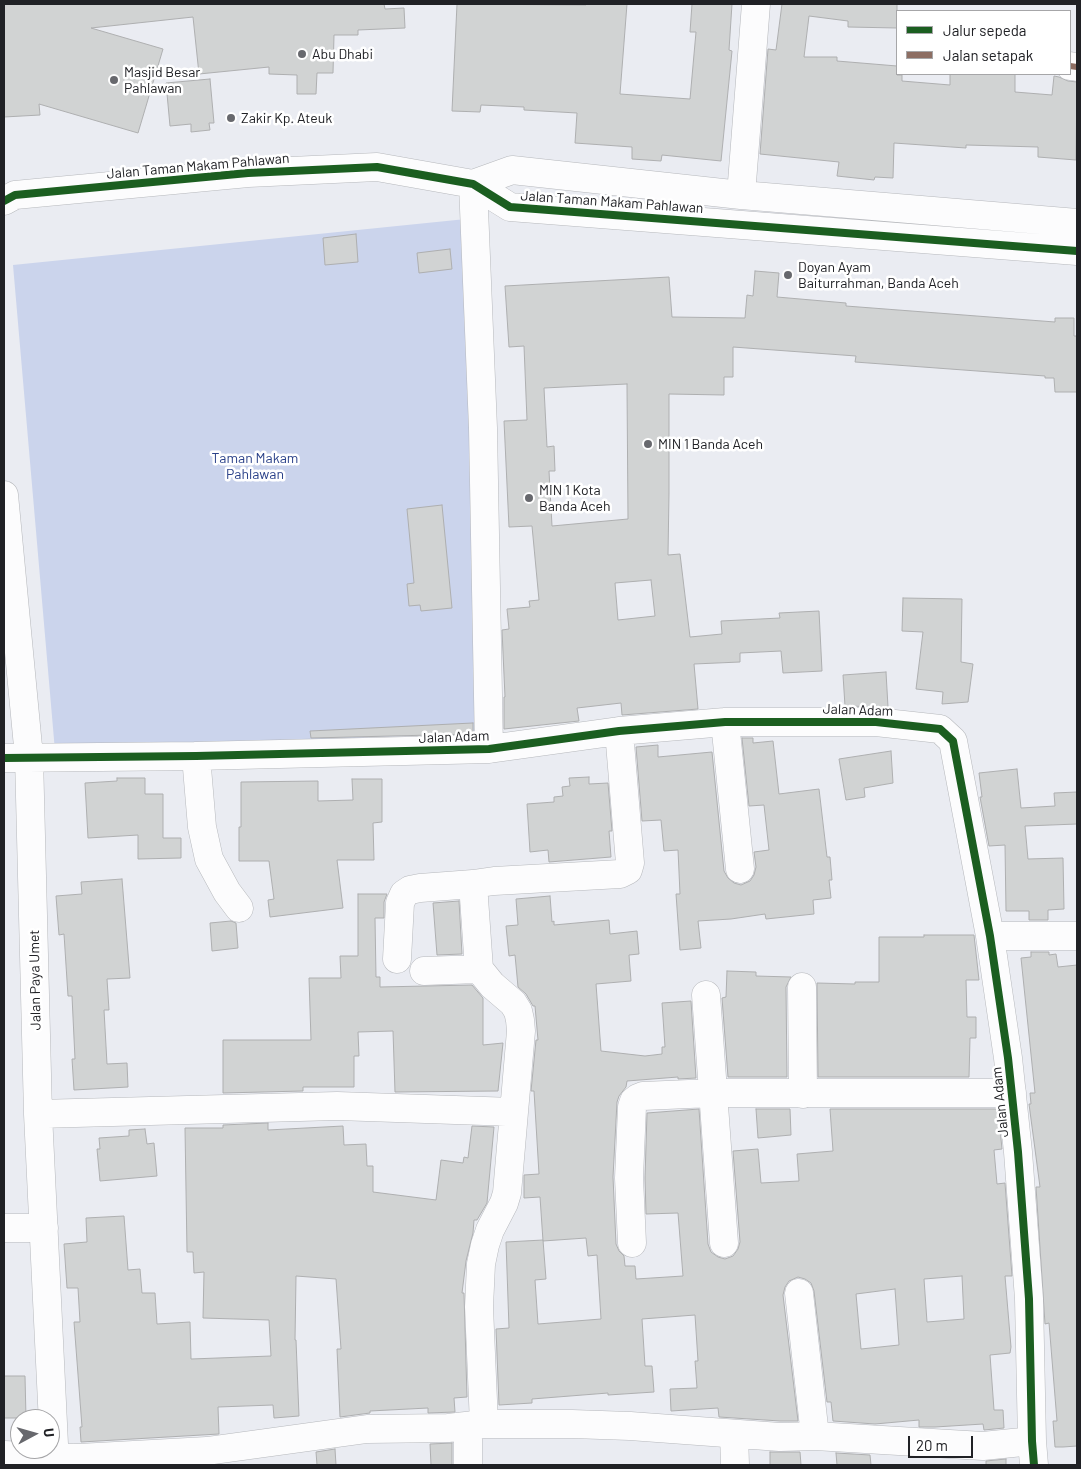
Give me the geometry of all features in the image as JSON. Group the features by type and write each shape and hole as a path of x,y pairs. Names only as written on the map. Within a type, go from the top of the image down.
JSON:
{"street":[{"path":"756,4 741,195 1077,223"},
{"name":"Jalan Taman Makam Pahlawan","path":"7,197 248,173 377,167 473,184 510,207 1077,251"},
{"name":"Jalan Taman Makam Pahlawan","path":"473,184 512,170 741,195"},
{"path":"473,184 483,428 489,748"},
{"name":"Jalan Paya Umet","path":"4,495 16,758 44,1228 54,1460"},
{"path":"725,722 740,869"},
{"name":"Jalan Adam","path":"16,758 196,756 489,748 620,731 725,722 876,722 940,729 953,741 990,936 1012,1093 1030,1299 1033,1453"},
{"path":"397,959 400,903 404,894 410,890 494,881 620,874 628,870 630,863 620,731"},
{"path":"196,756 202,827 209,859 227,892 239,908"},
{"path":"468,1465 476,1425 481,1264 488,1237 504,1204 507,1193 521,1032 518,1011 513,1003 492,985 479,969 473,884"},
{"path":"990,936 1077,936"},
{"path":"424,971 479,969"},
{"path":"802,988 803,1094"},
{"path":"706,995 724,1243"},
{"path":"632,1243 629,1178 632,1107 634,1101 644,1096 712,1093 1012,1093"},
{"path":"38,1114 337,1106 514,1112"},
{"path":"4,1228 44,1228"},
{"path":"799,1293 815,1436"},
{"path":"4,1455 54,1460 207,1451 367,1429 572,1424 630,1426 780,1437 815,1436 984,1446 1033,1453"},
{"path":"734,1434 735,1465"}],"green space":[{"name":"Taman Makam Pahlawan","path":"466,219 493,732 55,751 13,265"}],"building":[{"path":"4,4 384,4 385,9 404,8 405,28 358,30 358,35 334,35 333,73 317,73 316,94 297,94 297,75 269,74 269,67 199,74 193,17 91,28 163,49 138,133 39,104 40,115 4,117"},
{"path":"457,4 627,4 620,94 690,99 696,32 690,32 692,4 732,4 729,50 732,51 721,161 662,155 661,161 632,159 632,147 575,143 577,113 524,110 524,107 481,105 480,112 452,111"},
{"path":"782,4 897,4 896,28 848,27 848,21 809,16 804,57 837,57 837,61 896,66 896,75 902,75 902,81 950,85 950,75 1015,75 1015,92 1052,95 1054,76 1077,82 1076,160 1038,157 1038,147 966,145 966,148 894,143 893,178 875,177 874,180 837,176 839,162 760,154 768,49 776,50"},
{"path":"210,79 214,123 209,123 210,130 191,132 191,124 170,126 166,83"},
{"path":"356,234 358,262 325,265 323,238"},
{"path":"450,249 452,269 419,273 417,253"},
{"path":"755,271 779,273 777,297 846,303 846,306 1055,322 1055,318 1074,318 1074,336 1077,336 1077,392 1055,392 1054,378 1045,378 1045,376 855,362 856,356 733,347 733,377 724,377 724,395 669,394 668,555 680,554 690,637 722,634 721,621 780,618 779,613 819,611 822,671 783,673 781,651 740,653 740,662 694,664 698,709 622,715 621,703 577,708 579,721 504,729 505,697 502,630 509,629 507,609 530,607 529,601 539,600 532,526 509,527 504,421 527,420 524,346 509,347 505,286 669,277 672,317 745,318 747,295 753,296","holes":["627,384 628,519 552,526 549,471 555,471 554,446 547,447 544,388","651,580 655,616 618,620 615,583"]},
{"path":"442,505 452,608 421,611 420,605 409,606 407,584 414,583 407,509"},
{"path":"903,598 962,599 961,662 973,664 968,702 942,704 943,692 916,689 923,632 902,631"},
{"path":"886,672 888,707 845,706 843,675"},
{"path":"473,723 473,734 311,738 310,731"},
{"path":"742,738 753,738 753,743 773,741 779,794 819,789 827,857 830,857 832,880 829,880 831,898 813,900 814,914 766,919 765,914 698,921 701,948 680,950 676,894 680,894 678,850 664,851 661,820 642,821 636,747 658,745 658,757 712,752 724,871 734,883 741,885 750,881 754,875 756,867 754,852 769,850 764,805 749,806"},
{"path":"891,751 893,783 864,788 865,797 846,800 839,759"},
{"path":"1017,769 1021,808 1055,806 1054,793 1077,792 1077,824 1025,826 1028,859 1063,858 1064,909 1048,910 1048,920 1029,920 1029,911 1006,911 1005,845 989,846 980,797 982,797 979,773"},
{"path":"589,777 589,784 608,783 612,831 609,831 611,857 549,862 548,850 530,852 527,804 554,802 554,797 563,796 562,787 570,786 569,778"},
{"path":"117,778 145,778 145,794 163,794 163,838 181,838 181,858 138,859 138,835 88,838 85,783 117,781"},
{"path":"352,779 382,779 382,822 373,823 374,860 337,860 343,908 270,917 268,900 274,899 269,861 239,861 241,782 318,781 318,801 353,800"},
{"path":"122,879 130,978 107,979 109,1010 104,1010 107,1064 127,1063 128,1087 74,1090 72,1059 75,1059 72,996 68,996 64,934 59,935 56,896 82,894 81,882"},
{"path":"358,894 387,894 384,902 384,918 375,918 376,977 380,977 380,987 472,985 483,998 483,1045 503,1043 498,1091 395,1092 393,1031 358,1032 359,1056 354,1056 354,1087 303,1087 303,1091 223,1093 223,1040 311,1040 309,978 341,978 340,956 358,956"},
{"path":"550,896 552,922 554,921 554,925 609,920 610,934 637,931 639,954 629,955 631,981 596,984 601,1051 645,1056 662,1054 662,1047 665,1047 662,1003 691,1001 696,1078 678,1079 678,1077 627,1081 626,1087 617,1102 613,1177 616,1244 624,1256 625,1266 635,1266 636,1279 683,1276 678,1213 646,1214 647,1113 699,1109 708,1244 711,1252 725,1259 733,1256 740,1242 733,1151 758,1149 761,1183 799,1181 797,1154 833,1151 830,1109 998,1109 1002,1149 994,1150 997,1184 1005,1183 1012,1276 1005,1276 1011,1347 1010,1353 990,1355 994,1410 1003,1410 1004,1428 984,1430 983,1424 919,1427 919,1420 875,1424 833,1421 831,1402 827,1402 814,1291 811,1283 798,1277 789,1281 783,1295 798,1421 719,1417 718,1408 671,1411 670,1389 697,1388 695,1361 698,1361 695,1315 642,1319 645,1366 652,1366 654,1392 608,1395 608,1393 532,1399 532,1403 499,1405 496,1329 509,1328 506,1242 543,1240 540,1197 524,1198 524,1175 539,1174 534,1091 531,1091 536,1040 538,1040 535,1006 518,987 515,955 509,956 506,926 518,925 516,899","holes":["586,1238 588,1256 597,1255 601,1319 538,1324 535,1280 546,1279 543,1241","962,1276 964,1319 927,1322 924,1279","895,1289 899,1345 861,1349 856,1294"]},
{"path":"459,901 462,954 437,955 433,903"},
{"path":"231,921 236,923 238,948 212,951 210,923"},
{"path":"924,935 974,935 979,980 966,980 967,1017 976,1017 976,1038 970,1038 969,1077 818,1077 817,983 855,984 855,982 879,982 879,937 924,937"},
{"path":"1031,952 1049,952 1049,955 1056,954 1058,967 1077,965 1077,1446 1055,1447 1053,1421 1057,1421 1049,1323 1045,1324 1036,1187 1040,1187 1029,1104 1031,1104 1030,1093 1035,1093 1021,958 1031,957"},
{"path":"727,971 756,972 756,976 791,977 786,987 787,1077 728,1077 722,998 726,997"},
{"path":"756,1109 790,1109 791,1135 758,1138"},
{"path":"268,1123 268,1130 343,1126 344,1145 366,1144 367,1166 373,1166 373,1192 436,1200 441,1160 463,1163 464,1157 468,1158 472,1126 494,1127 487,1203 477,1220 474,1220 462,1293 464,1293 467,1397 454,1398 455,1412 428,1413 428,1408 370,1411 370,1413 340,1417 337,1349 341,1349 336,1279 296,1276 295,1340 299,1416 274,1418 273,1405 218,1407 219,1434 81,1442 80,1427 82,1427 74,1322 80,1322 78,1288 67,1288 64,1244 87,1242 86,1218 124,1216 128,1270 140,1269 142,1293 155,1293 157,1324 190,1322 191,1359 271,1356 269,1320 203,1318 204,1272 194,1273 193,1252 187,1252 185,1128 223,1128 223,1125"},
{"path":"145,1129 147,1144 154,1143 157,1176 100,1181 97,1149 100,1149 99,1138 129,1136 129,1130"},
{"path":"4,1376 25,1376 26,1409 10,1409 10,1418 4,1418"},
{"path":"452,1443 452,1465 431,1465 430,1444"},
{"path":"335,1449 336,1465 317,1465 316,1452"},
{"path":"770,1452 800,1452 801,1465 770,1465"},
{"path":"836,1453 870,1455 871,1465 837,1465"},
{"path":"1006,1459 1006,1465 986,1465 986,1461"}],"marked path":[{"path":"1071,66 1077,67"}],"cycle path":[{"path":"4,201 15,195 248,173 377,167 473,184 510,207 1077,251"},
{"path":"4,758 196,756 489,749 619,731 725,722 876,722 940,729 953,741 990,936 1008,1058 1018,1152 1029,1299 1034,1465"}],"place":[{"name":"Abu Dhabi","path":"302,54"},
{"name":"Masjid Besar Pahlawan","path":"114,80"},
{"name":"Zakir Kp. Ateuk","path":"231,118"},
{"name":"Doyan Ayam Baiturrahman, Banda Aceh","path":"788,275"},
{"name":"MIN 1 Banda Aceh","path":"648,444"},
{"name":"MIN 1 Kota Banda Aceh","path":"529,498"}]}
